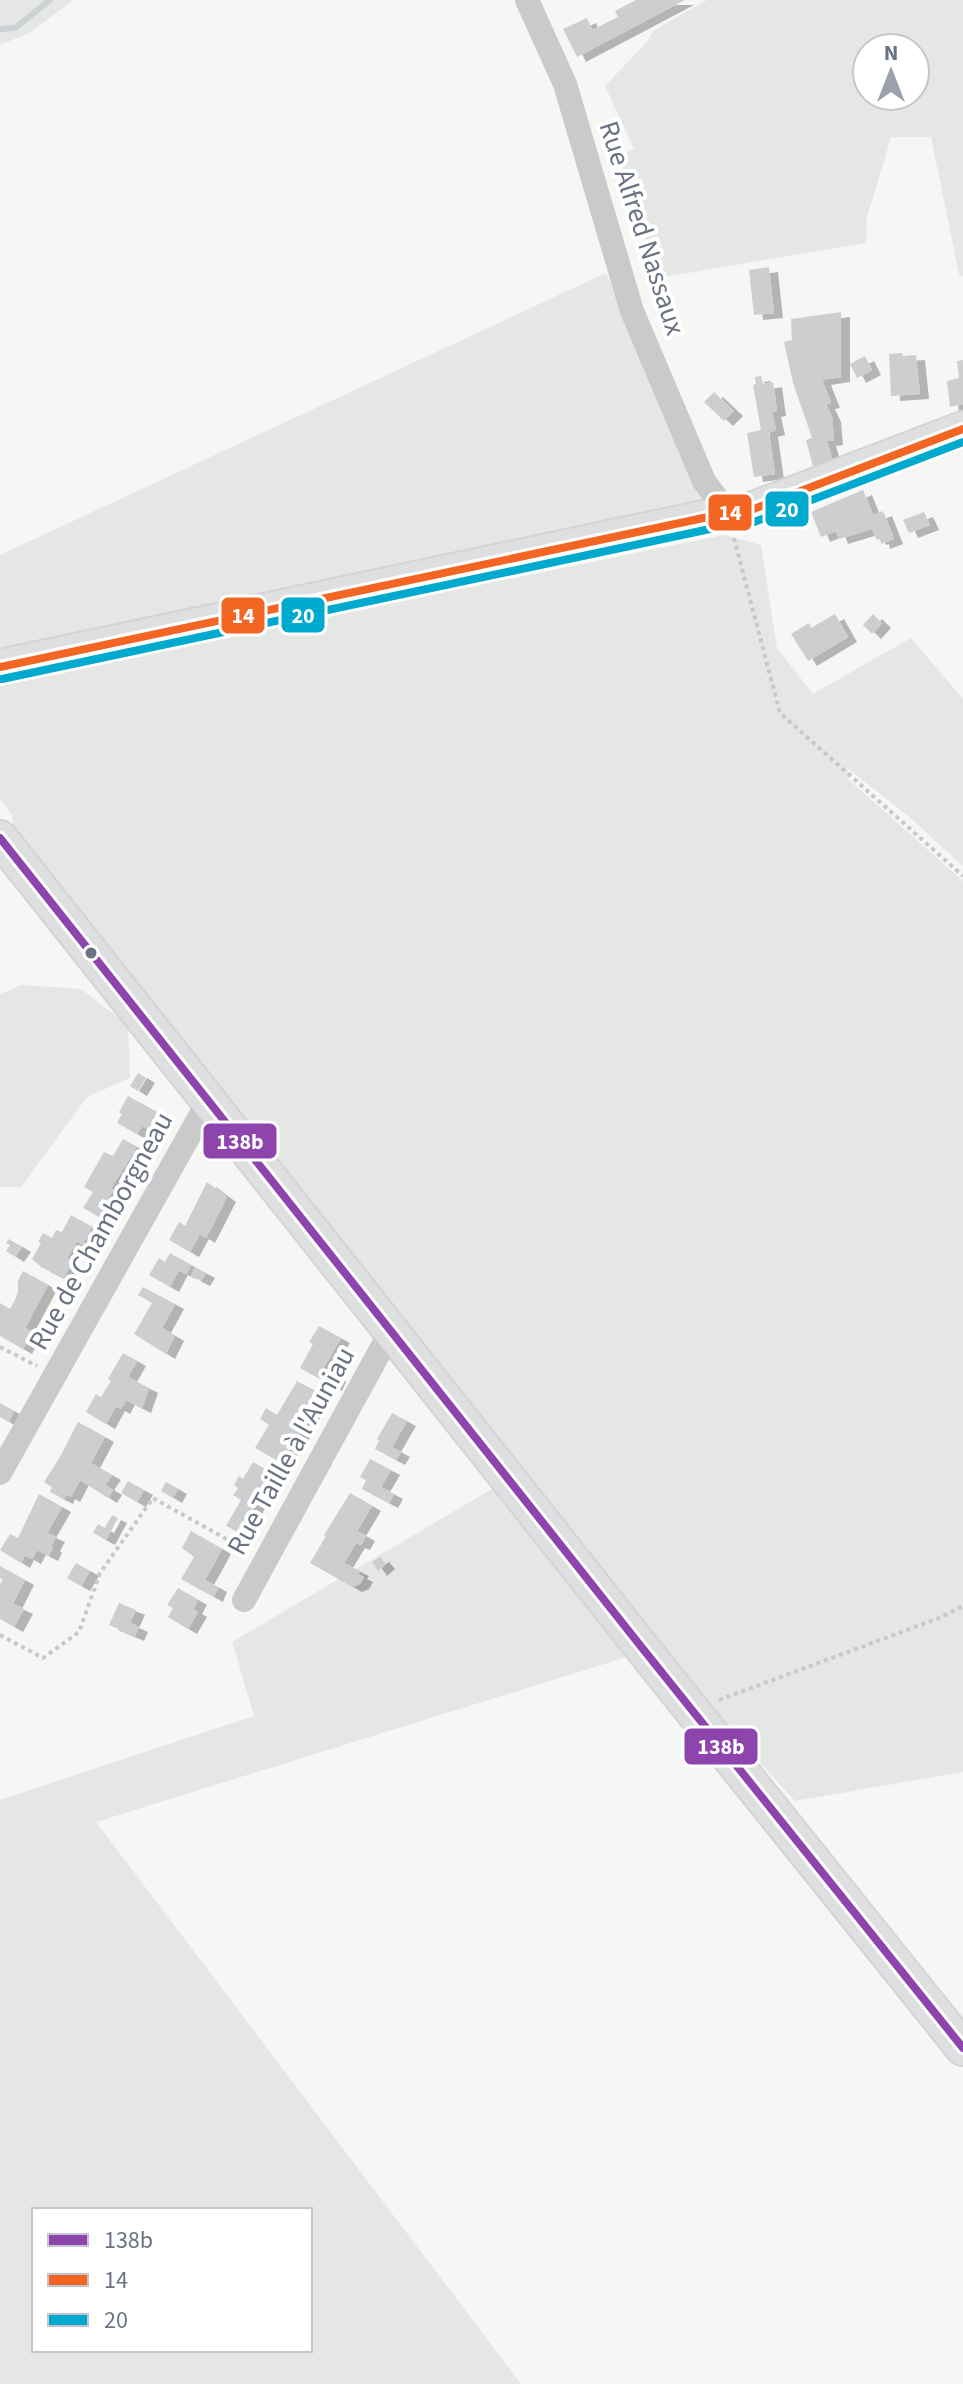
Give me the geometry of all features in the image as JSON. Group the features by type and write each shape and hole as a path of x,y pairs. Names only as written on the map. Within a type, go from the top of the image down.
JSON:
{"street":[{"name":"Rue Alfred Nassaux","path":"527,0 565,84 632,311 704,481 727,513"},
{"path":"0,667 751,510 963,429"},
{"path":"0,838 963,2048"},
{"name":"Rue de Chamborgneau","path":"0,1473 208,1102"},
{"name":"Rue Taille à l'Auniau","path":"244,1600 391,1331"}],"path":[{"path":"727,513 780,713 963,876"},
{"path":"0,1347 55,1376"},
{"path":"0,1635 43,1658 79,1632 100,1573 153,1498 266,1561"},
{"path":"693,1709 939,1618 963,1606"}],"shaded area":[{"path":"0,0 74,0 29,33 0,45"},
{"path":"707,0 963,0 963,276 959,274 931,137 891,137 867,217 866,243 658,278 619,155 634,149 605,86 646,43 653,31"},
{"path":"606,273 702,502 697,508 0,648 0,555"},
{"path":"724,535 761,545 777,648 813,694 911,638 963,699 963,866 907,815 847,768 849,780 963,881 963,1772 795,1801 664,1657 15,843 12,815 0,799 0,683"},
{"path":"22,985 81,989 128,1025 130,1078 87,1097 21,1187 0,1187 0,994"},
{"path":"492,1489 627,1657 96,1822 521,2384 0,2384 0,1800 254,1716 232,1642"}],"building":[{"path":"636,0 685,0 577,57 563,29 587,18 592,30 618,17 615,11"},
{"path":"769,267 774,313 754,315 749,270"},
{"path":"841,312 841,377 822,380 831,403 826,404 832,417 834,440 827,441 833,462 814,470 806,440 812,438 793,383 784,342 792,340 791,319"},
{"path":"902,353 903,356 916,355 920,394 891,396 889,354"},
{"path":"865,356 872,370 857,378 850,364"},
{"path":"963,360 963,404 950,407 947,381 959,378 957,361"},
{"path":"761,376 763,384 773,382 777,411 772,412 776,430 769,432 775,474 754,477 747,433 761,430 753,385 756,384 755,377"},
{"path":"714,392 734,411 724,421 704,402"},
{"path":"863,490 873,515 883,511 894,539 881,544 872,529 839,539 836,531 821,537 811,512"},
{"path":"924,512 930,525 909,533 903,520"},
{"path":"835,614 848,637 808,661 791,634 809,623 811,628"},
{"path":"873,614 882,623 872,634 863,625"},
{"path":"138,1073 146,1078 138,1091 130,1086"},
{"path":"128,1096 157,1112 148,1129 142,1126 137,1134 117,1123"},
{"path":"123,1139 137,1147 111,1188 113,1190 98,1216 83,1208 93,1192 84,1187 104,1152 113,1156"},
{"path":"207,1182 227,1197 206,1238 200,1234 190,1252 169,1240 179,1222 185,1226"},
{"path":"71,1215 92,1227 82,1245 77,1241 67,1258 73,1262 63,1278 32,1259 43,1233 52,1238 56,1230 62,1232"},
{"path":"9,1239 22,1247 15,1257 6,1251 10,1245 6,1243"},
{"path":"170,1253 191,1265 186,1274 179,1270 170,1287 149,1275 159,1258 165,1262"},
{"path":"195,1267 206,1273 201,1281 191,1276"},
{"path":"23,1271 48,1285 25,1328 32,1332 23,1349 0,1336 0,1303 10,1309"},
{"path":"143,1287 175,1304 162,1328 175,1336 166,1354 134,1334 152,1303 138,1295"},
{"path":"319,1326 341,1338 323,1369 337,1377 333,1386 300,1368 313,1344 309,1342"},
{"path":"123,1353 137,1361 128,1377 149,1388 142,1408 126,1400 121,1409 116,1406 106,1424 86,1412 96,1394 101,1397"},
{"path":"297,1381 321,1394 282,1463 255,1448 269,1425 260,1419 266,1408 277,1415"},
{"path":"0,1403 14,1411 9,1422 0,1417"},
{"path":"392,1413 407,1421 392,1447 401,1452 396,1460 375,1449 377,1439"},
{"path":"78,1422 105,1437 91,1463 112,1475 105,1485 113,1490 108,1498 80,1480 71,1497 66,1494 64,1499 50,1492 52,1487 44,1482"},
{"path":"370,1459 391,1470 381,1487 394,1494 389,1503 362,1489 366,1480 360,1477"},
{"path":"253,1462 274,1474 264,1490 259,1487 254,1495 259,1498 240,1533 226,1526 241,1500 233,1495 238,1488 234,1485 239,1476 243,1479"},
{"path":"128,1481 144,1490 137,1502 121,1493"},
{"path":"166,1482 178,1489 173,1498 161,1491"},
{"path":"350,1493 372,1506 357,1531 366,1536 361,1545 356,1543 344,1563 360,1571 358,1574 364,1577 360,1584 353,1587 310,1563"},
{"path":"39,1494 62,1507 47,1533 56,1537 49,1556 37,1550 32,1559 25,1555 21,1563 0,1550 10,1534 18,1538"},
{"path":"112,1515 118,1518 106,1540 93,1533 98,1524 105,1528"},
{"path":"191,1531 222,1549 205,1580 218,1587 214,1597 181,1579 194,1557 182,1548"},
{"path":"380,1557 386,1564 378,1571 372,1562"},
{"path":"76,1563 90,1571 81,1586 67,1578"},
{"path":"0,1566 25,1580 13,1604 24,1609 14,1627 0,1619 0,1584 3,1580 0,1578"},
{"path":"178,1588 198,1600 193,1609 198,1612 188,1629 168,1617 173,1608 167,1605"},
{"path":"119,1603 136,1610 130,1623 139,1627 135,1636 109,1625"}],"waterway":[{"path":"0,29 15,28 50,0"}],"transit line":[{"name":"14","path":"0,667 751,510 963,429"},
{"name":"20","path":"2,679 754,522 963,442"},
{"name":"138b","path":"0,838 963,2048"}]}
